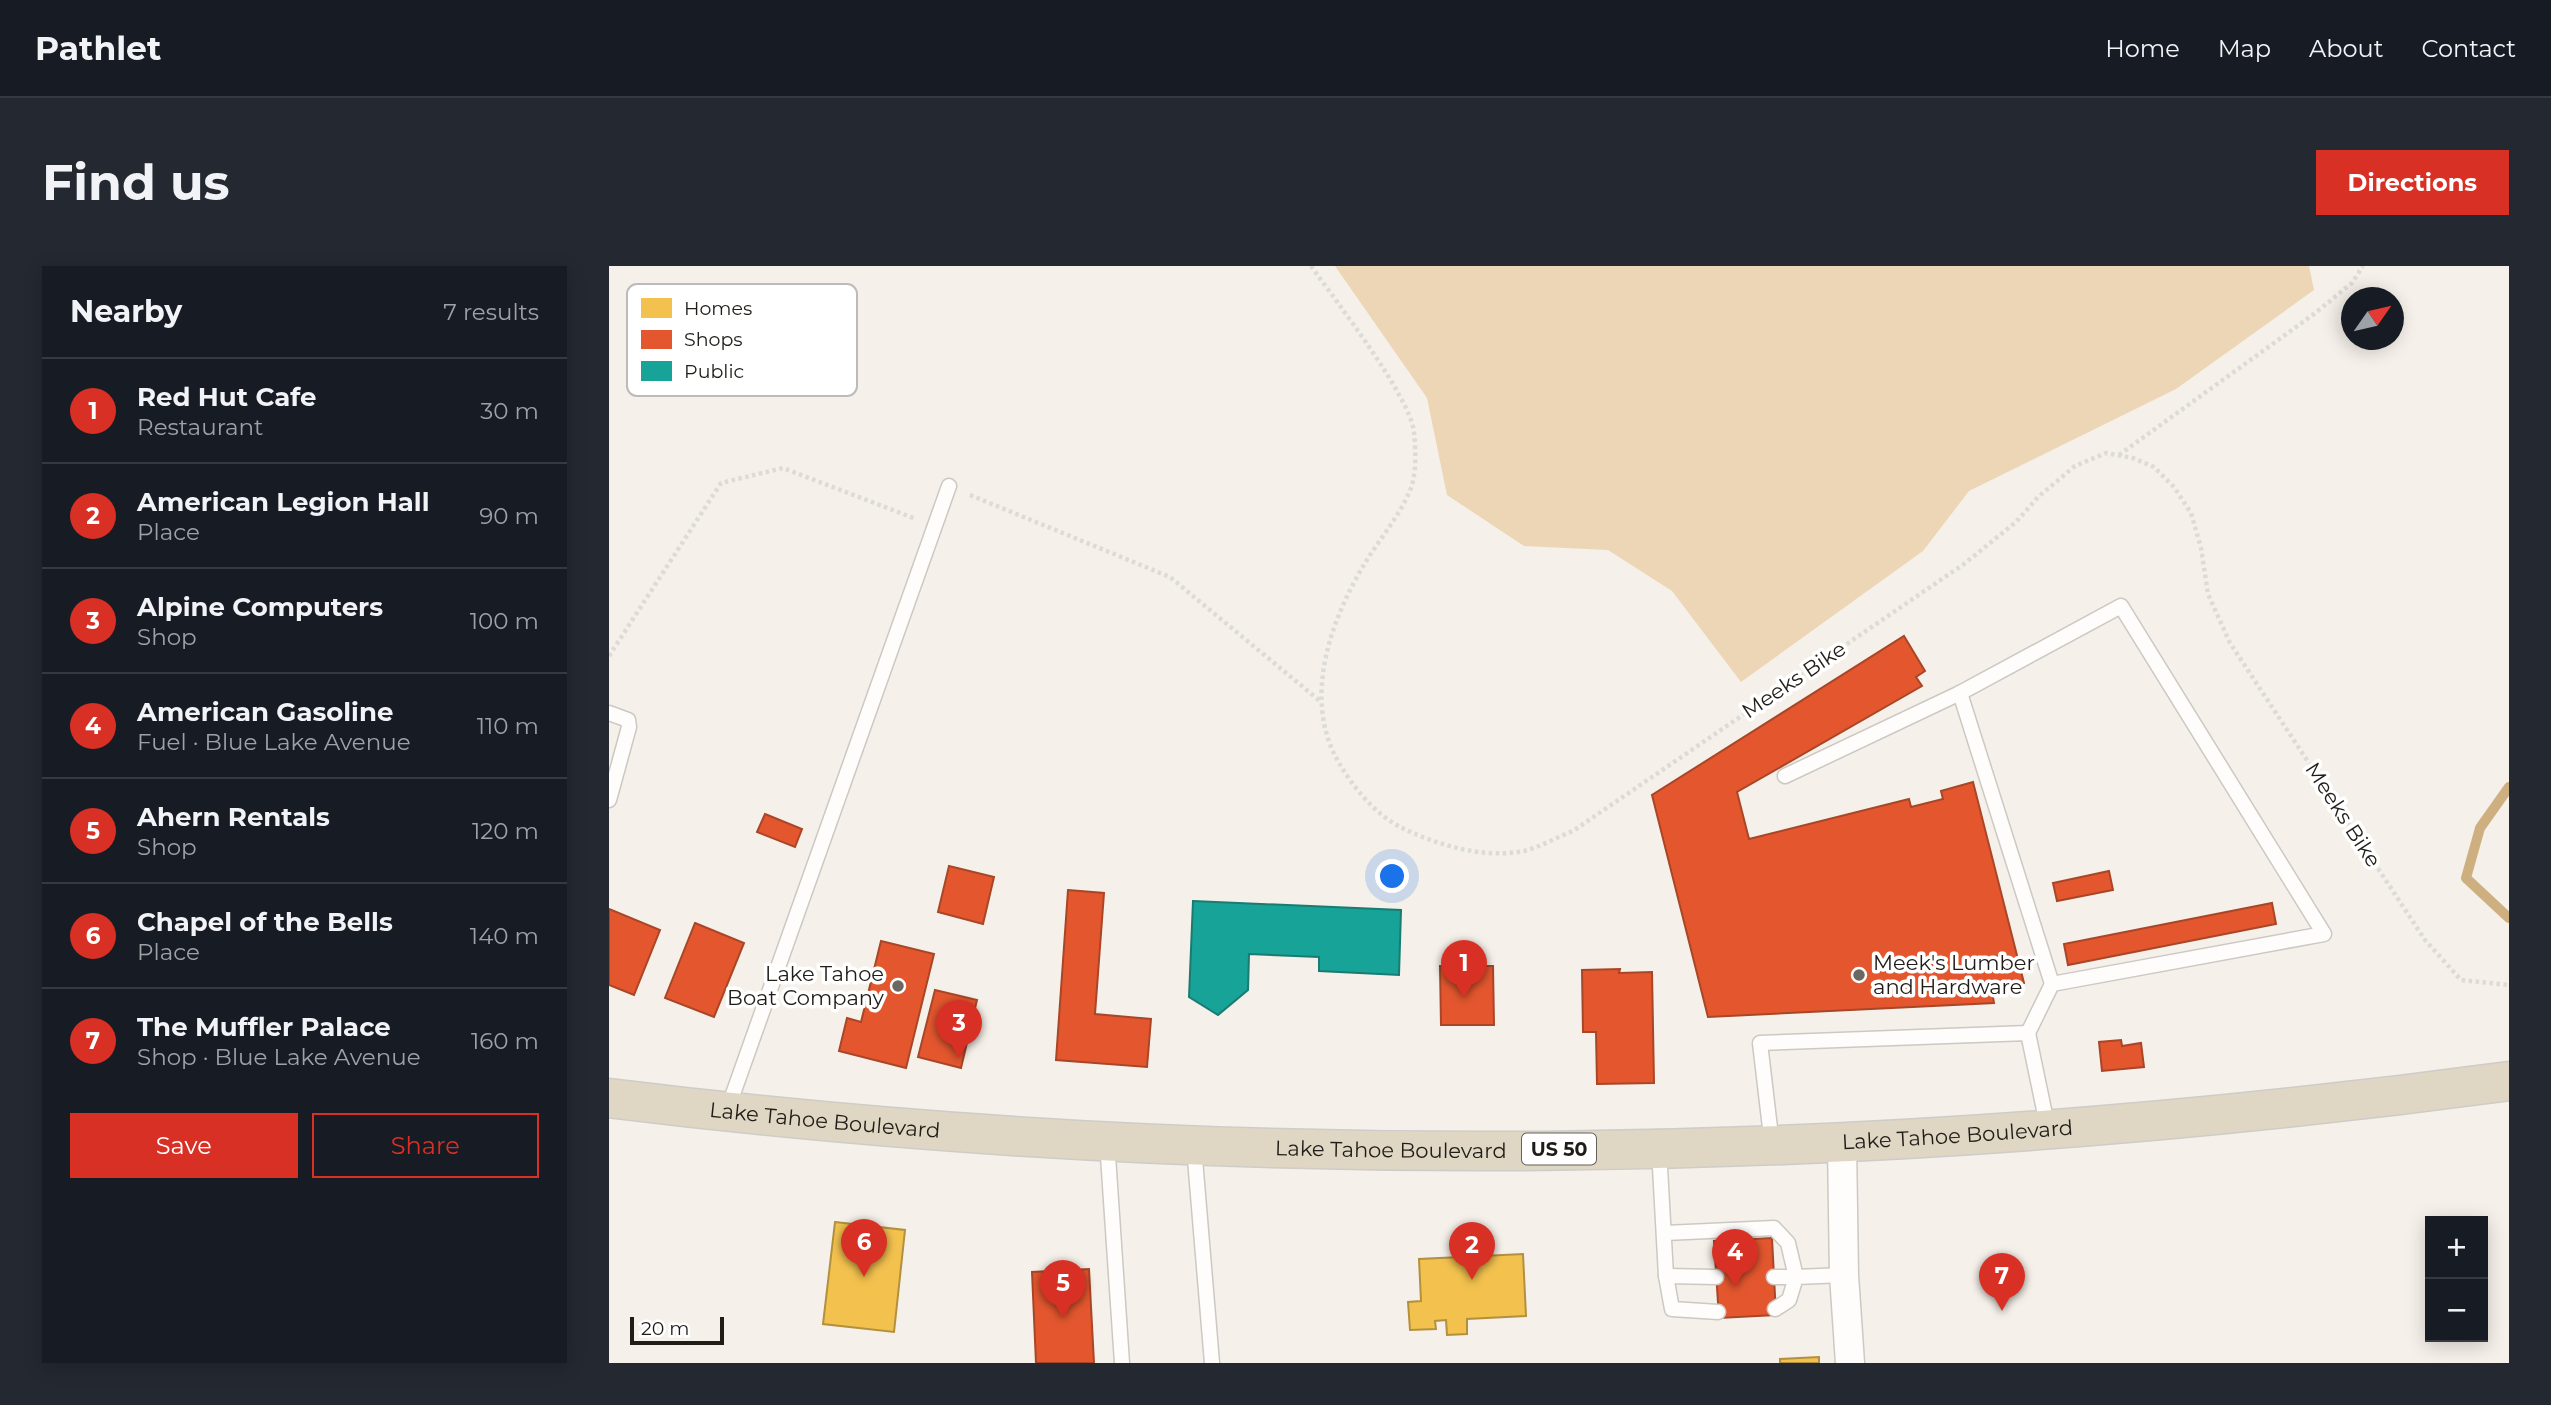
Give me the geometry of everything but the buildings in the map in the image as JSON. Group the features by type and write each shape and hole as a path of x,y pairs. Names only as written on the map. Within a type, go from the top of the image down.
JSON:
{"highway":[{"name":"Lake Tahoe Boulevard","path":"609,1098 726,1113 887,1128 1107,1141 1505,1150 1842,1144 2192,1118 2509,1082"}],"street":[{"path":"1842,1144 1844,1275 1850,1363"}],"lane":[{"path":"726,1113 950,486"},
{"path":"1785,776 1960,693 2121,606 2324,934 2052,984"},
{"path":"1960,693 2052,984 2028,1033 2048,1129"},
{"path":"609,713 628,720 629,727 609,800"},
{"path":"1772,1146 1760,1043 2028,1033"},
{"path":"1107,1141 1122,1363"},
{"path":"1194,1145 1212,1363"},
{"path":"1659,1147 1666,1276 1672,1310 1718,1312"},
{"path":"1665,1233 1774,1228 1788,1243 1796,1277 1790,1300 1775,1309"},
{"path":"1774,1277 1844,1275"},
{"path":"1666,1276 1716,1276"}],"path":[{"name":"Meeks Bike","path":"1311,266 1381,367 1414,429 1415,467 1409,494 1363,566 1337,620 1324,659 1320,701 1329,746 1351,783 1388,821 1418,836 1461,849 1492,853 1524,850 1573,831 1964,564 2016,522 2038,496 2075,466 2106,453 2154,467 2174,487 2191,513 2201,548 2208,594 2230,643 2425,940 2461,979 2509,985"},
{"path":"2119,455 2314,314 2352,283 2363,266"}],"shaded area":[{"path":"1335,266 2309,266 2314,290 2176,389 1969,491 1923,551 1741,682 1672,591 1608,550 1524,546 1447,495 1427,398"}],"waterway":[{"path":"2509,787 2480,828 2466,878 2509,918"}],"place":[{"name":"Meek's Lumber and Hardware","path":"1859,975"},
{"name":"Lake Tahoe Boat Company","path":"898,986"},
{"name":"Red Hut Cafe","path":"1464,998"},
{"name":"Alpine Computers","path":"959,1058"},
{"name":"Chapel of the Bells","path":"864,1277"},
{"name":"American Legion Hall","path":"1472,1280"},
{"name":"American Gasoline","path":"1735,1287"},
{"name":"The Muffler Palace","path":"2002,1311"},
{"name":"Ahern Rentals","path":"1063,1318"}]}
